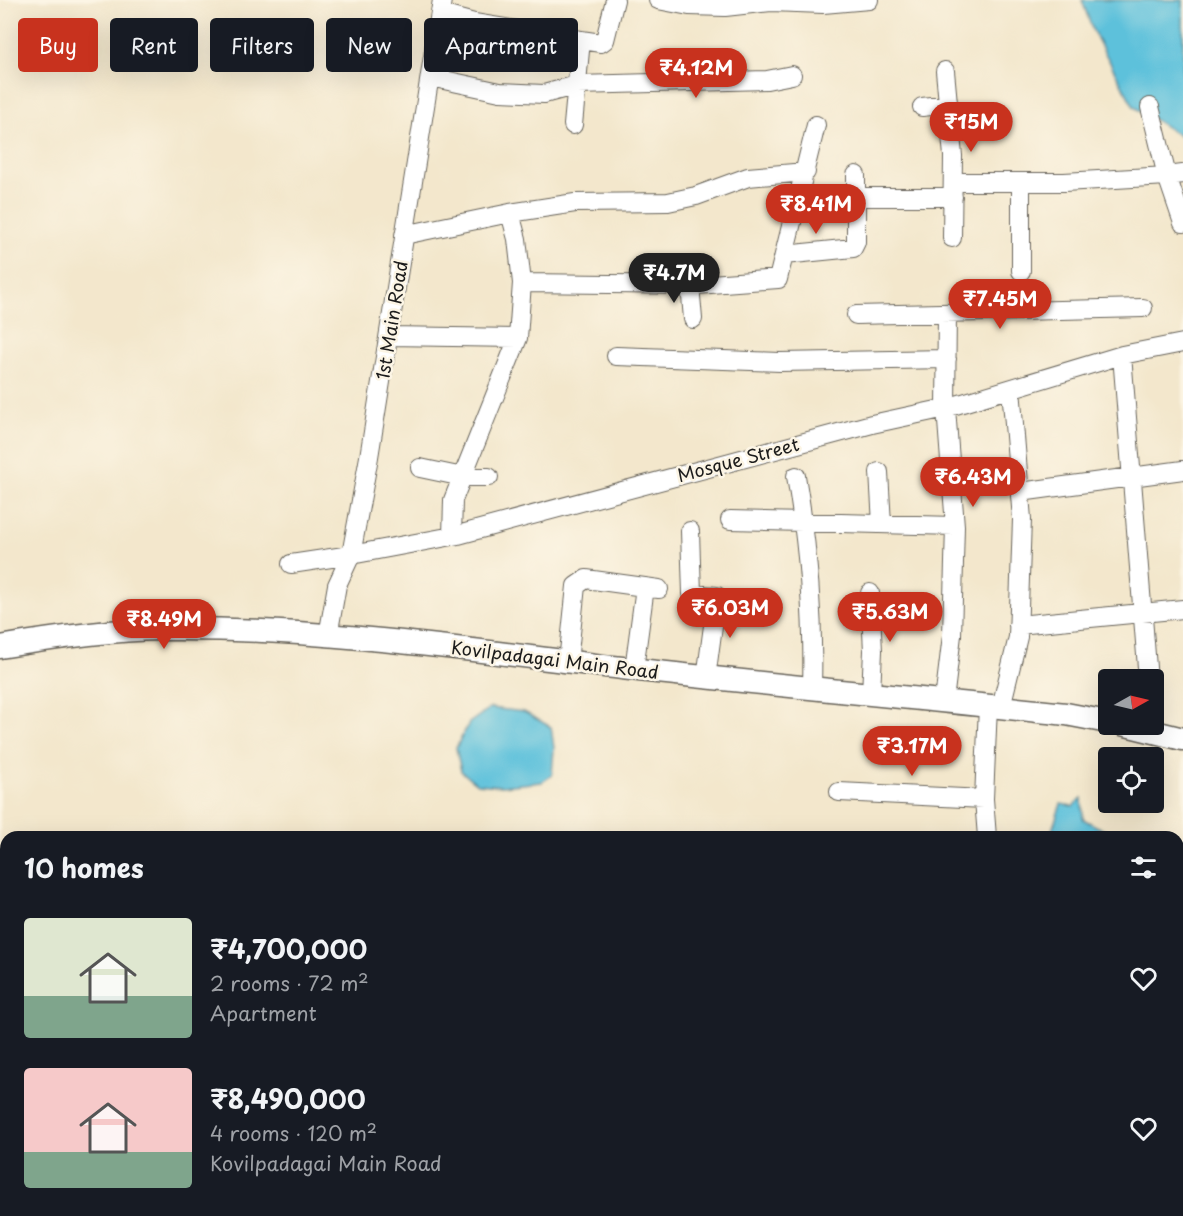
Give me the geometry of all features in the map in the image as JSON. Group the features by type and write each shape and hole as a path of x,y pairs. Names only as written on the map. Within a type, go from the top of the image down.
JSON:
{"main road":[{"name":"Kovilpadagai Main Road","path":"0,647 64,636 159,629 258,631 414,642 706,678 995,706 1098,720"},
{"path":"1164,734 1183,740"}],"street":[{"path":"441,7 474,23 601,43 605,40 615,0"},
{"path":"658,0 689,6 771,2 823,4 869,0"},
{"name":"1st Main Road","path":"328,636 337,585 351,555 389,336 441,7"},
{"path":"573,125 581,40"},
{"path":"945,71 953,190 952,238"},
{"path":"430,77 500,92 544,94 577,85 767,80 792,75"},
{"path":"922,107 949,104"},
{"path":"1150,107 1175,175 1183,223"},
{"path":"522,283 690,285 773,281 780,275 816,125"},
{"path":"404,235 510,213 574,203 668,202 696,196 748,177 806,172"},
{"path":"856,197 1022,182 1175,175"},
{"path":"784,255 853,248 856,176"},
{"path":"1021,271 1022,182"},
{"path":"452,536 453,500 518,338 522,283 517,238 510,213"},
{"path":"690,285 693,319"},
{"path":"856,315 1143,308"},
{"path":"944,701 952,635 955,526 946,408 947,313"},
{"path":"389,336 518,338"},
{"name":"Mosque Street","path":"291,564 452,536 872,424 946,408 1122,355 1183,343"},
{"path":"1122,355 1147,669"},
{"path":"616,356 790,362 946,360"},
{"path":"987,831 984,799 995,706 1014,656 1018,625 1022,519 1011,389"},
{"path":"420,468 463,477 489,477"},
{"path":"1020,492 1183,470"},
{"path":"879,472 882,524"},
{"path":"796,476 813,615 812,687"},
{"path":"730,520 955,526"},
{"path":"690,531 692,594 717,596 706,678"},
{"path":"568,662 576,586 586,579 652,588 634,669"},
{"path":"870,593 873,651 871,693"},
{"path":"1018,625 1183,609"},
{"path":"839,792 984,799"}],"water":[{"path":"1082,0 1183,0 1183,138 1134,107 1092,29"},
{"path":"490,708 524,712 551,727 554,748 552,775 542,782 502,786 477,784 461,771 456,748 469,723"},
{"path":"1082,798 1083,819 1105,831 1052,831 1061,804 1073,806"}]}
